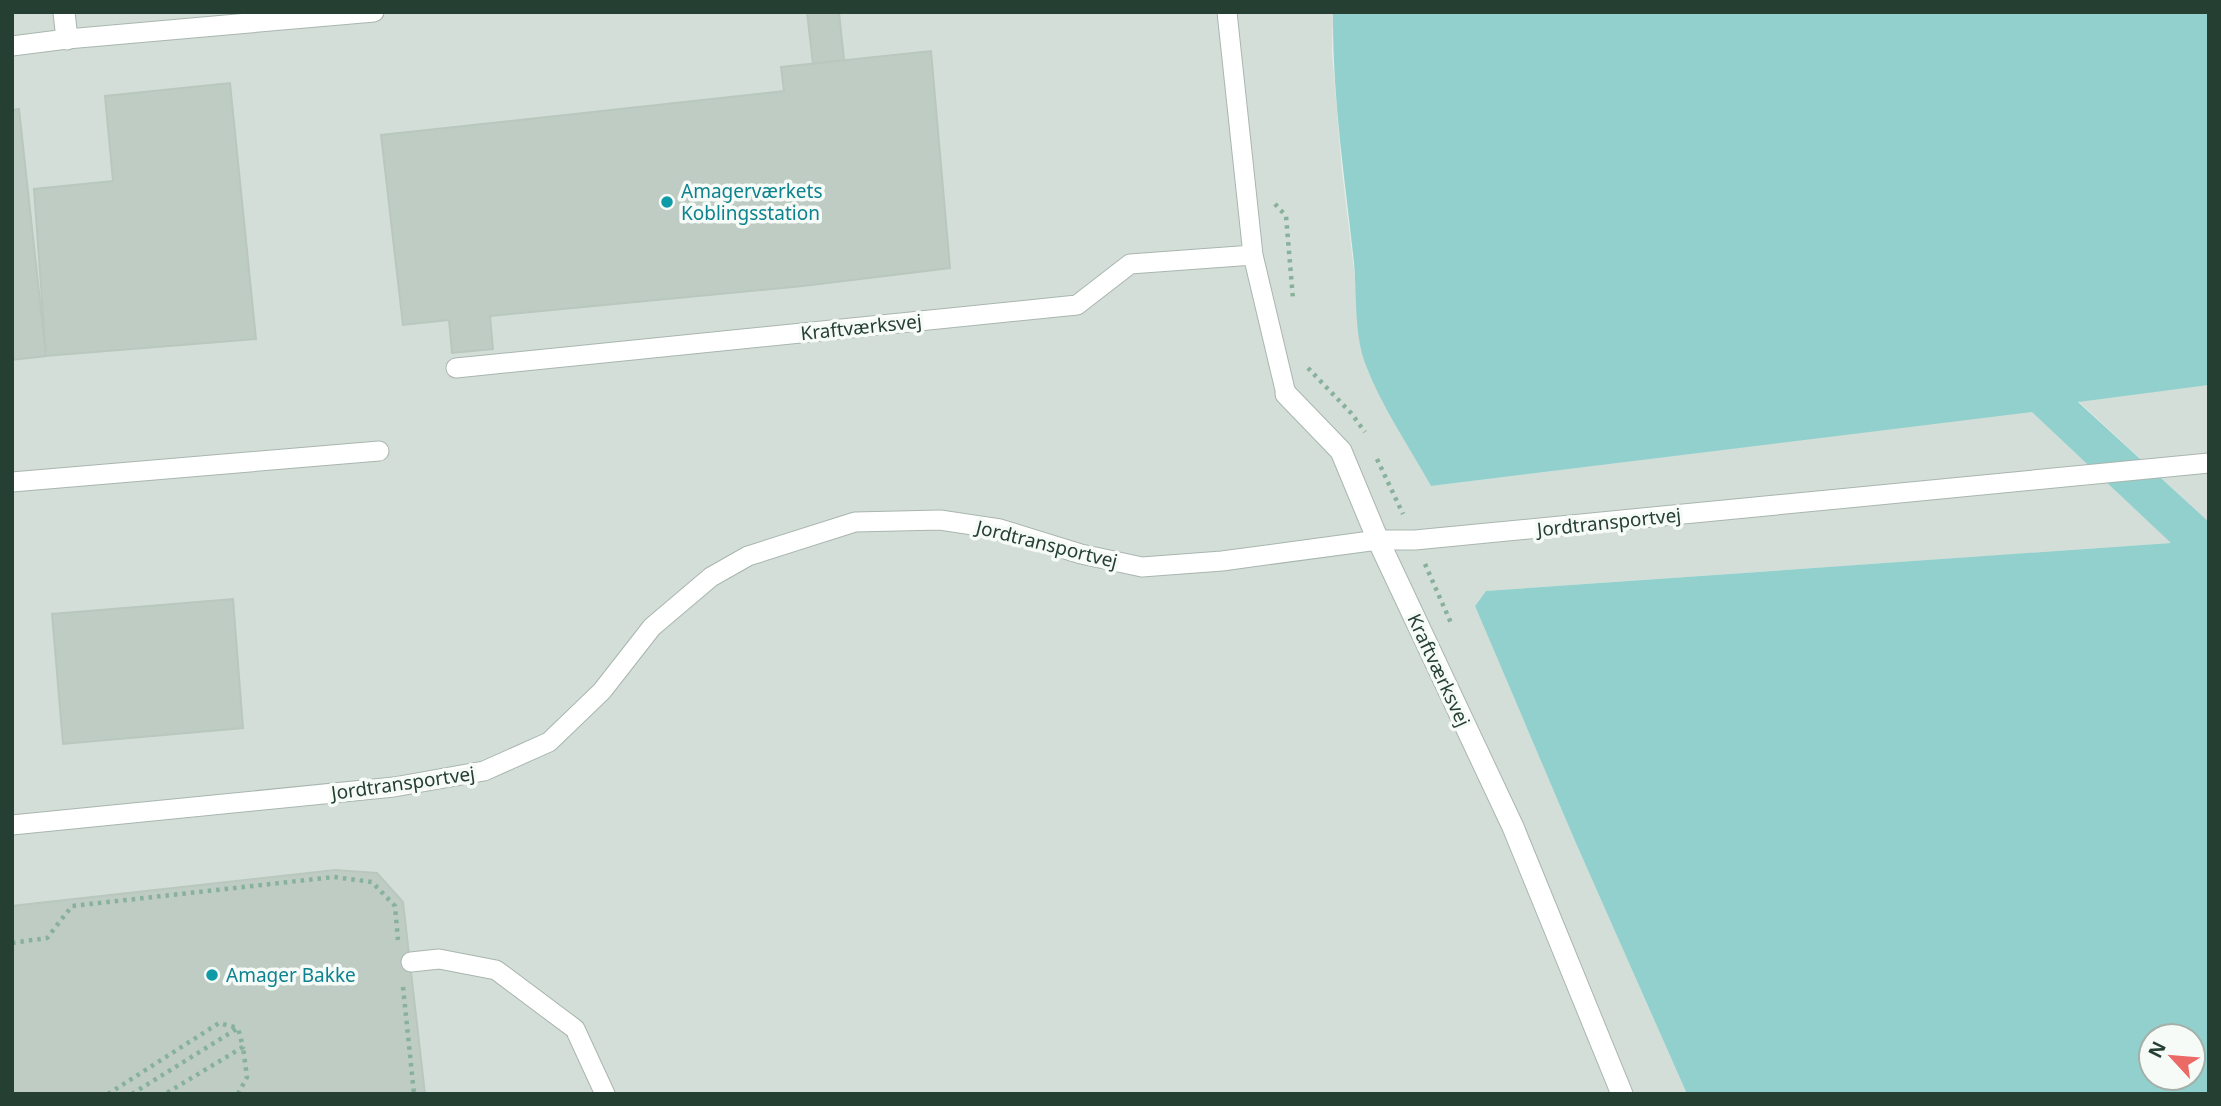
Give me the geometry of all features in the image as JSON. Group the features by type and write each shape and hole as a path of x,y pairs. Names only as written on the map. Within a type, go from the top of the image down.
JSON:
{"street":[{"path":"64,12 66,39"},
{"name":"Kraftværksvej","path":"1286,394 1341,451 1378,540 1513,827 1622,1094"}],"lane":[{"path":"12,46 374,12"},
{"name":"Kraftværksvej","path":"1227,12 1252,255 1286,394"},
{"name":"Kraftværksvej","path":"456,368 1077,304 1130,264 1252,255"},
{"path":"12,482 379,451"},
{"name":"Jordtransportvej","path":"12,825 394,787 484,771 549,741 602,691 652,627 711,577 748,556 855,522 940,520 964,523 1000,529 1081,554 1142,566 1222,561 1378,540 1415,540 2209,463"},
{"path":"404,961 439,959 496,970 575,1029 605,1094"}],"path":[{"path":"12,943 47,938 72,906 334,877 372,882 395,906 404,961 414,1094"},
{"path":"108,1094 219,1023 238,1028"},
{"path":"238,1028 247,1077 238,1094"},
{"path":"132,1094 238,1028"},
{"path":"165,1094 243,1046"}],"shaded area":[{"path":"12,12 1333,12 1332,52 1360,339 1365,361 1431,486 2032,411 2172,543 1486,591 1475,606 1687,1094 12,1094"},
{"path":"2209,385 2209,522 2078,401"}],"water":[{"path":"1333,12 2209,12 2209,385 2078,402 2209,522 2209,1094 1687,1094 1475,606 1486,591 2171,543 2032,412 1431,486 1379,395 1361,351 1337,106"}],"building":[{"path":"807,12 839,12 844,60 813,64"},
{"name":"Amagerværkets Koblingsstation","path":"931,51 950,268 803,286 490,316 493,349 452,353 449,320 403,325 381,135 784,91 781,67"},
{"path":"230,83 256,339 46,356 34,189 113,181 105,96"},
{"path":"19,109 46,356 12,360 12,110"},
{"path":"233,599 243,728 63,744 52,614"},
{"name":"Amager Bakke","path":"335,870 377,873 403,902 425,1094 12,1094 12,906"}],"place":[{"name":"Amagerværkets Koblingsstation","path":"667,202"},
{"name":"Amager Bakke","path":"212,975"}]}
